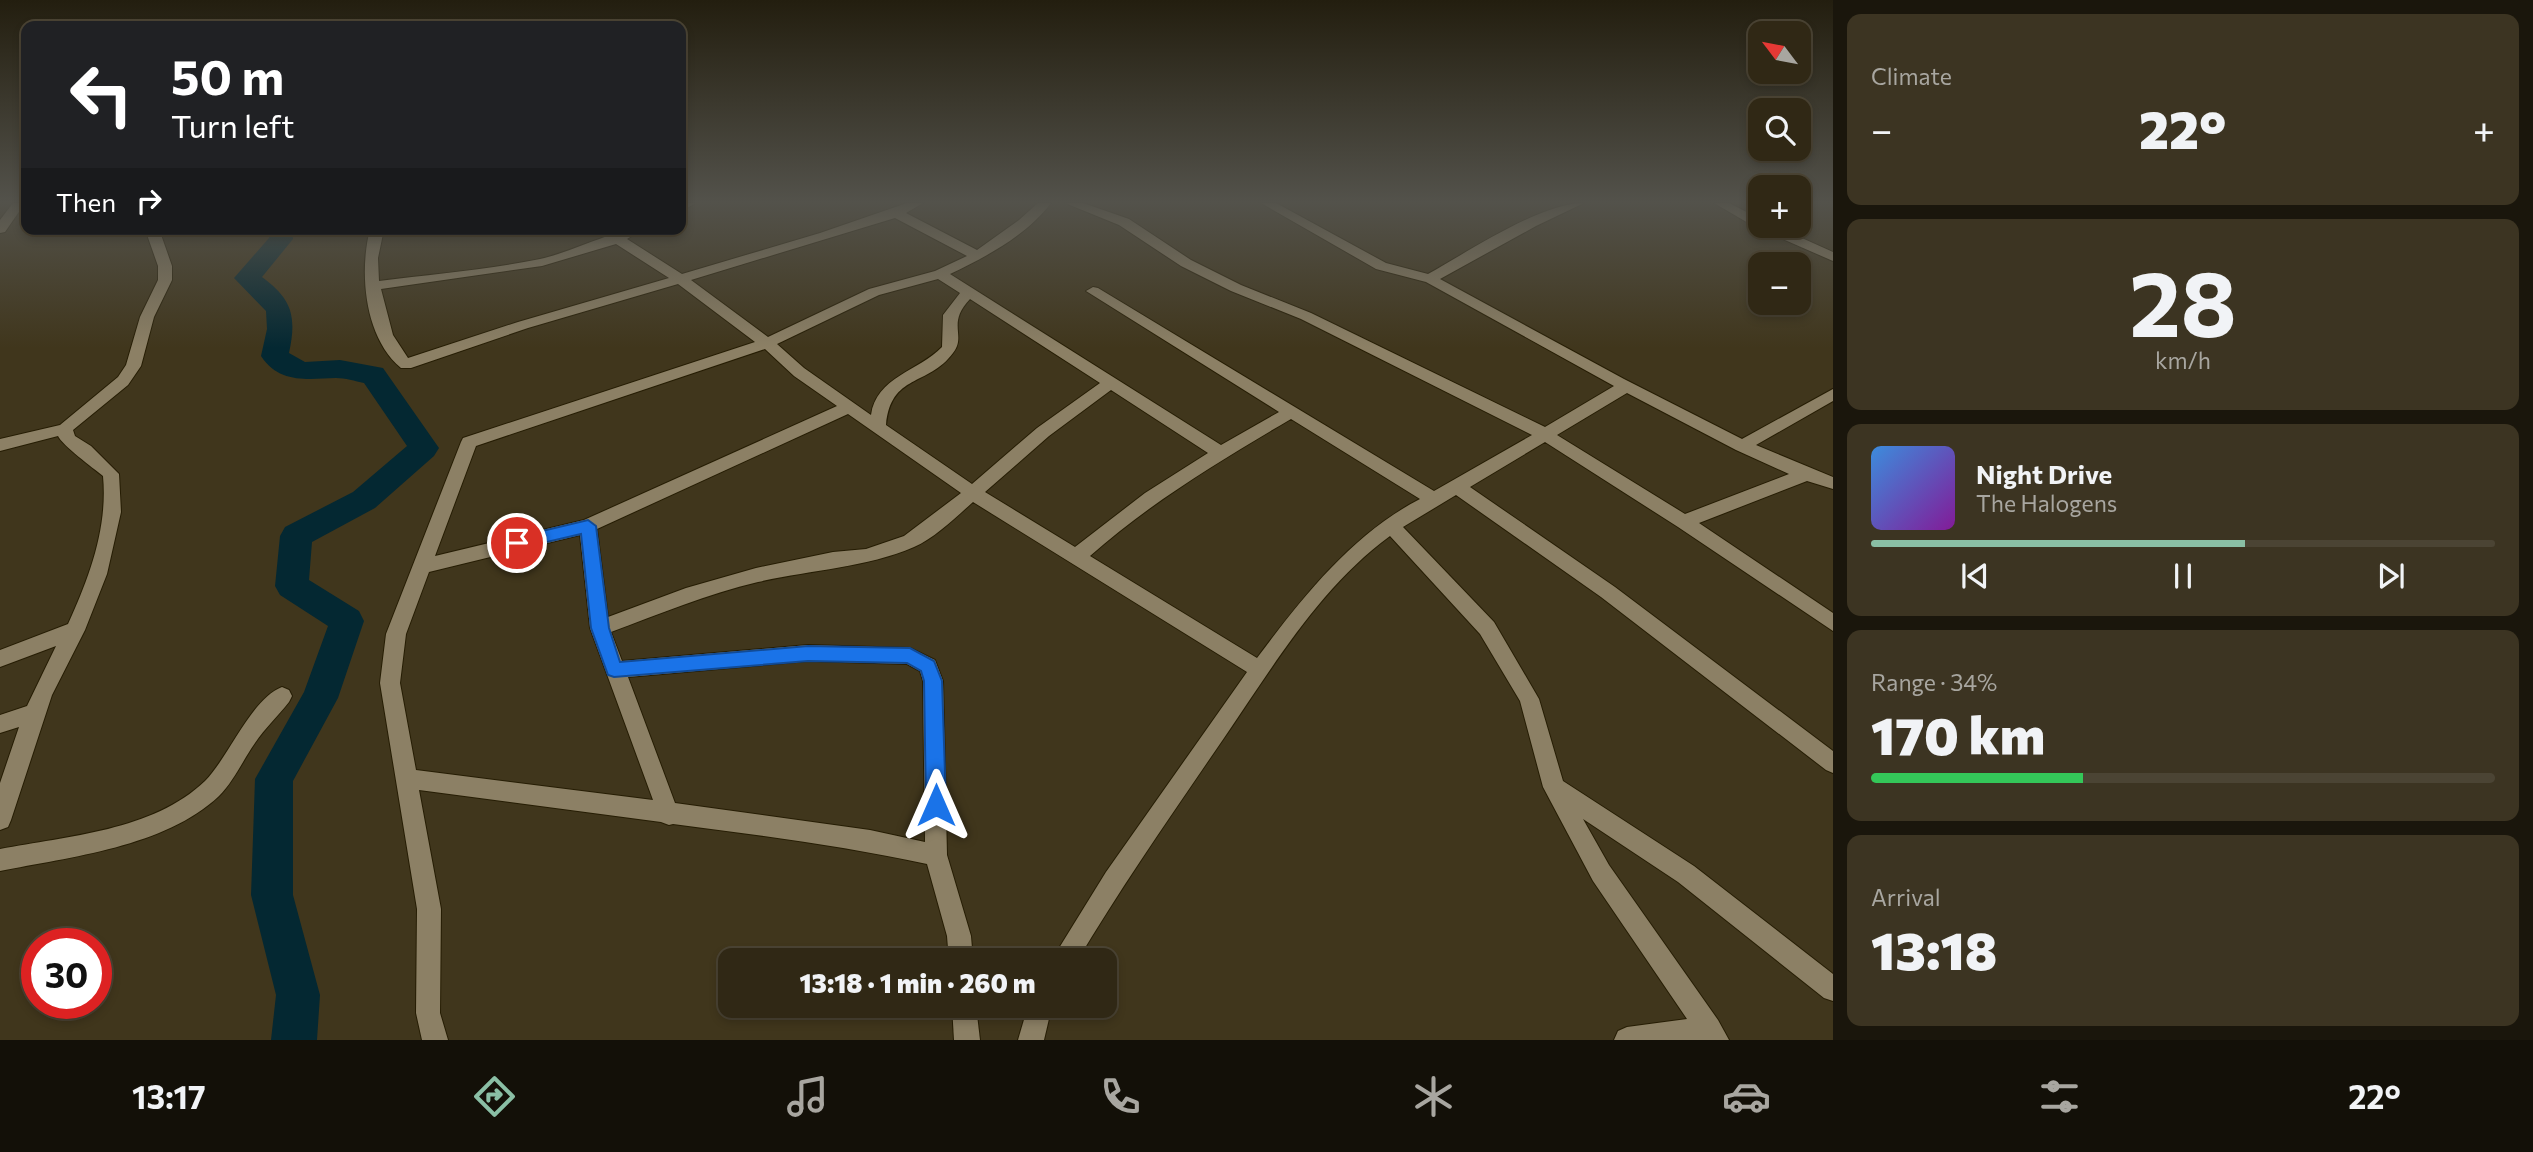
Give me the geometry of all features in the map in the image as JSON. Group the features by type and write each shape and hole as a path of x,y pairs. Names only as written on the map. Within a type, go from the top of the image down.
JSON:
{"street":[{"path":"0,445 65,429 78,415 107,396 133,366 147,317 165,280 165,266 160,252"},
{"path":"372,252 370,264 377,309 395,355 406,364 523,325 767,252"},
{"path":"373,286 536,263 580,252"},
{"path":"650,252 679,278 767,343 799,372 848,408 971,492 1075,558 1261,670"},
{"path":"969,252 978,256"},
{"path":"435,1040 429,1013 429,909 390,683 396,634 469,442 767,343 874,292 940,275 984,252"},
{"path":"1169,252 1236,288 1306,316 1544,434 1684,523 1833,623"},
{"path":"1355,252 1399,273 1430,278 1625,387 1804,475 1833,483"},
{"path":"1430,278 1479,252"},
{"path":"940,275 1219,452"},
{"path":"1093,291 1432,498"},
{"path":"878,427 878,409 886,394 949,350 952,336 948,321 953,309 968,293"},
{"path":"600,628 686,596 756,575 832,559 866,556 910,541 948,514 1043,432 1112,382"},
{"path":"1071,948 1103,893 1295,619 1344,567 1391,526 1432,498 1457,487 1625,387"},
{"path":"1742,446 1833,394"},
{"path":"422,566 588,526 848,408"},
{"path":"1075,558 1111,525 1219,452 1290,413"},
{"path":"0,820 15,765 51,674 75,630 106,549 114,499 111,474 85,450 67,439 65,429"},
{"path":"1684,523 1804,475"},
{"path":"1457,487 1608,592 1833,763"},
{"path":"588,526 600,628 669,815"},
{"path":"1391,526 1487,628 1530,699 1555,787 1601,873 1712,1035"},
{"path":"0,659 75,630"},
{"path":"614,670 808,653 910,656 928,666 933,681 936,856 960,948"},
{"path":"0,860 115,836 146,826 195,803 230,768 247,737 282,695"},
{"path":"0,724 36,713"},
{"path":"408,779 833,836 936,856"},
{"path":"1555,787 1686,874 1833,989"},
{"path":"965,1018 967,1040"},
{"path":"1031,1040 1037,1018"},
{"path":"1628,1040 1712,1035"}],"waterway":[{"path":"270,252 247,278 268,295 279,311 280,329 275,356 300,372 340,369 373,375 424,448 364,500 296,536 292,586 347,621 320,698 274,779 272,895 298,995 294,1040"}],"route":[{"path":"517,543 588,526 600,628 614,670 808,653 910,656 928,666 933,681 936,805"}]}
